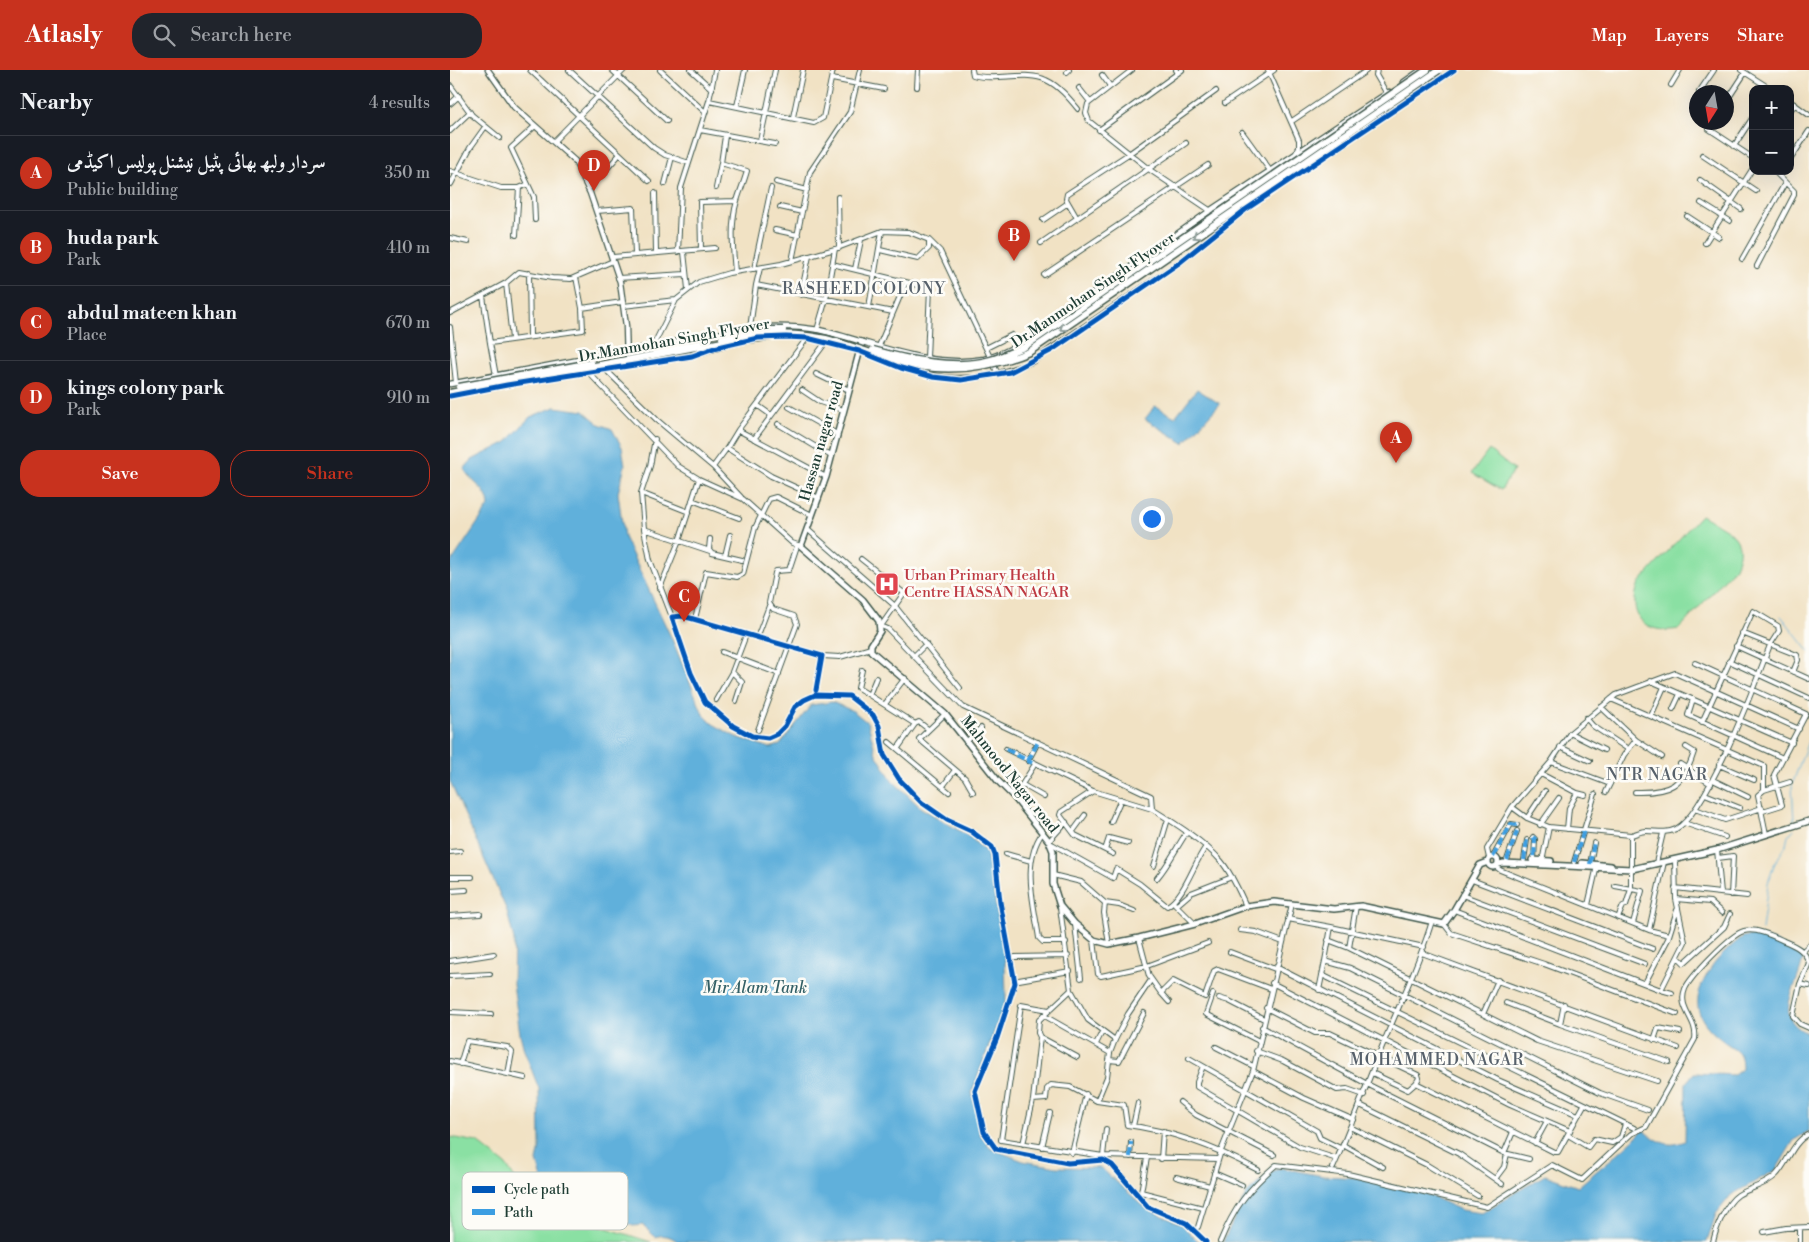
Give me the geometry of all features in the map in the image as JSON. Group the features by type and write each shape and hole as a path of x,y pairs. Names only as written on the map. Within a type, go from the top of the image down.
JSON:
{"highway":[{"name":"Dr.Manmohan Singh Flyover","path":"450,388 646,353 757,330 804,331 915,360 946,363 991,360 1024,347 1428,70"},
{"name":"Dr.Manmohan Singh Flyover","path":"450,394 765,334 803,335 827,339 924,368 964,369 1000,363 1029,352 1439,70"}],"main road":[{"name":"Hassan nagar road","path":"799,546 826,477 862,342"},
{"path":"799,546 863,600 881,626 870,648"},
{"name":"Mahmood Nagar road","path":"870,648 945,714 998,781 1051,842 1052,874 1060,906 1075,924 1094,940 1109,944 1139,938 1195,924 1246,906 1274,902 1334,909 1356,906 1444,924"},
{"path":"1444,924 1480,865 1493,861 1534,860 1632,867 1656,864 1717,850 1809,821"},
{"path":"1493,861 1503,863 1574,862 1597,866"}],"street":[{"path":"488,70 514,107 574,161 597,211 618,278 627,366"},
{"path":"530,70 581,115 649,181"},
{"path":"568,70 654,148 690,163"},
{"path":"612,70 667,121"},
{"path":"554,141 624,70"},
{"path":"691,70 712,89"},
{"path":"678,252 681,188 709,101 715,70"},
{"path":"736,106 745,70"},
{"path":"760,141 774,70"},
{"path":"792,117 803,70"},
{"path":"709,101 814,123 823,118 833,70"},
{"path":"792,261 810,172 850,112 860,70"},
{"path":"917,87 918,70"},
{"path":"972,70 973,75 991,79 1027,77 1045,79 1065,94 1078,109"},
{"path":"1099,130 1182,70"},
{"path":"1292,121 1366,70"},
{"path":"1377,70 1376,75 1400,107"},
{"path":"450,384 626,350 652,348 750,328 772,326 817,330 927,358 964,360 990,357 1036,334 1211,210 1271,172 1421,70"},
{"path":"450,394 692,356 714,348 758,338 807,338 826,342 859,351 901,368 933,377 961,380 1010,372 1045,354 1179,264 1245,210 1454,70"},
{"path":"1671,84 1680,70"},
{"path":"1704,85 1714,70"},
{"path":"1740,70 1765,85"},
{"path":"662,71 705,112"},
{"path":"1130,71 1090,102 1086,108 1089,121 1150,170 1229,224"},
{"path":"1225,103 1270,71 1299,140 1299,147 1294,155"},
{"path":"1734,90 1746,73"},
{"path":"1102,75 1110,86"},
{"path":"832,79 884,89"},
{"path":"450,85 470,112 485,127 500,138"},
{"path":"1079,88 1090,102"},
{"path":"1077,218 1066,199 1067,194 1130,153 1216,91"},
{"path":"450,104 459,96"},
{"path":"1794,104 1809,115"},
{"path":"450,132 470,112"},
{"path":"1357,114 1367,129"},
{"path":"1734,146 1749,123"},
{"path":"451,184 485,127"},
{"path":"534,127 511,148 526,185 534,198 535,220"},
{"path":"700,130 775,144"},
{"path":"1710,130 1749,155"},
{"path":"1794,154 1809,131"},
{"path":"1242,132 1271,172"},
{"path":"716,188 724,136"},
{"path":"1041,243 1150,170 1186,143"},
{"path":"604,172 620,154"},
{"path":"1294,155 1304,170"},
{"path":"1702,155 1756,191"},
{"path":"665,184 672,157"},
{"path":"721,163 747,171 744,186 737,202 732,237 735,272"},
{"path":"1044,275 1208,165"},
{"path":"450,171 500,188 520,188 526,185"},
{"path":"1705,243 1749,174"},
{"path":"1757,266 1793,200 1794,191 1785,183 1783,175"},
{"path":"1700,180 1741,209"},
{"path":"776,182 807,190"},
{"path":"1742,259 1785,183"},
{"path":"516,235 520,188"},
{"path":"754,269 770,188"},
{"path":"655,194 656,254"},
{"path":"817,330 837,248 838,197"},
{"path":"701,249 700,202 737,202"},
{"path":"1043,220 1068,203"},
{"path":"1701,203 1730,221"},
{"path":"780,207 802,212"},
{"path":"597,211 634,208 635,254"},
{"path":"1687,216 1719,237"},
{"path":"775,230 798,235"},
{"path":"652,348 676,300 699,282 735,272 792,261 861,240 882,231 909,232 929,240 940,251 998,374"},
{"path":"869,307 876,275 882,231"},
{"path":"450,238 468,242"},
{"path":"855,269 861,240"},
{"path":"880,250 918,260 929,248 929,240"},
{"path":"450,313 506,283 519,272 552,278 576,277 613,259 635,254 684,252 715,248"},
{"path":"684,252 688,289"},
{"path":"801,295 809,256"},
{"path":"832,264 930,288 927,358"},
{"path":"750,328 760,268"},
{"path":"529,273 530,336"},
{"path":"618,278 686,274"},
{"path":"490,343 583,330 582,308 576,277"},
{"path":"879,346 906,282"},
{"path":"506,283 512,339"},
{"path":"756,285 893,312"},
{"path":"483,296 496,376"},
{"path":"582,308 676,300"},
{"path":"450,328 456,383"},
{"path":"986,348 1012,335"},
{"path":"713,467 738,430 807,338"},
{"path":"754,439 826,342"},
{"path":"605,369 657,420 713,467 761,517 799,546 789,570 776,571 775,573 769,606 756,638"},
{"path":"589,373 656,440 678,466 699,479 743,499"},
{"path":"816,374 849,390"},
{"path":"802,390 820,402 843,410"},
{"path":"757,405 771,415"},
{"path":"789,407 837,434"},
{"path":"778,424 831,456"},
{"path":"738,430 826,477"},
{"path":"656,440 641,493 644,529 660,588 691,673 705,702 733,726 752,736 768,738 777,734 785,726 795,707 804,700 815,695 850,696 873,715 879,726 884,755 899,779 921,802 947,820 971,831 992,847 995,855 1000,902 1015,983 997,1038 975,1091 984,1132 996,1149 1068,1163 1104,1160 1112,1165 1148,1207 1186,1223 1206,1242"},
{"path":"727,448 771,476 819,498"},
{"path":"660,588 679,541 699,479"},
{"path":"641,493 689,512"},
{"path":"695,619 706,572 737,578 743,574 755,528 769,499 772,497 812,516"},
{"path":"692,500 739,518"},
{"path":"644,529 742,560"},
{"path":"807,529 895,606 960,688"},
{"path":"725,556 730,535"},
{"path":"710,540 710,551"},
{"path":"861,559 904,593 881,626 888,629 963,706 1151,796 1152,809"},
{"path":"758,730 797,620 769,606"},
{"path":"1512,807 1528,818 1549,827 1631,835 1644,831 1663,833 1684,823 1712,782 1770,645 1779,631 1778,626 1753,611 1702,722"},
{"path":"672,617 683,616 695,619 822,656 840,657 870,648"},
{"path":"1742,633 1797,655 1798,660 1793,672"},
{"path":"716,700 732,672 746,635"},
{"path":"914,656 926,644"},
{"path":"1736,646 1809,679"},
{"path":"722,652 779,674"},
{"path":"816,690 822,656"},
{"path":"1729,661 1809,698"},
{"path":"1695,663 1806,714 1774,775 1782,805 1725,820 1695,809"},
{"path":"862,670 858,686 915,724"},
{"path":"732,672 742,681 736,701"},
{"path":"1669,935 1649,930 1500,870 1487,849 1512,807 1551,762 1570,733 1611,699 1651,681 1675,673 1799,729"},
{"path":"869,695 876,678"},
{"path":"885,704 905,678"},
{"path":"1651,681 1792,743"},
{"path":"1651,716 1664,687"},
{"path":"1673,709 1680,694"},
{"path":"1611,699 1764,766 1764,790"},
{"path":"1693,700 1687,714 1783,758"},
{"path":"1601,707 1636,740 1662,757"},
{"path":"945,714 920,736 920,741 965,778 973,792"},
{"path":"1586,718 1592,726 1628,749"},
{"path":"898,748 915,724 919,722 928,729"},
{"path":"966,742 981,728"},
{"path":"1570,733 1604,750"},
{"path":"1606,792 1628,749 1636,740"},
{"path":"889,742 949,792"},
{"path":"1028,761 1038,742"},
{"path":"1560,747 1590,760"},
{"path":"1635,792 1667,790 1680,781 1694,752 1686,747"},
{"path":"1006,749 1093,791 1152,809 1168,819 1221,860 1232,877 1246,906"},
{"path":"1551,762 1610,784"},
{"path":"1014,798 1035,764"},
{"path":"1680,764 1712,782 1748,796"},
{"path":"1719,765 1754,780"},
{"path":"943,786 956,770"},
{"path":"1541,774 1584,795"},
{"path":"1766,834 1763,810 1758,793 1790,782"},
{"path":"1023,784 1044,797"},
{"path":"1093,791 1061,812 1060,815 1074,830 1075,834 1112,854"},
{"path":"1528,818 1545,791"},
{"path":"1567,829 1569,808 1577,793"},
{"path":"1574,862 1595,794"},
{"path":"1705,794 1740,808"},
{"path":"1540,824 1559,798"},
{"path":"1111,822 1121,799"},
{"path":"1074,830 1085,815"},
{"path":"1154,866 1168,819"},
{"path":"1066,822 1051,842 1113,878 1116,869 1140,884 1165,905 1169,905 1172,902 1190,876 1196,860 1205,848"},
{"path":"1684,823 1725,837"},
{"path":"1493,861 1511,824 1517,825"},
{"path":"1542,862 1549,827"},
{"path":"1507,860 1517,831"},
{"path":"1043,832 1035,843 1030,873 1040,941 1066,942"},
{"path":"1157,878 1171,862 1174,851 1187,832"},
{"path":"1656,864 1663,833"},
{"path":"1618,918 1623,906 1626,905 1631,889 1631,835"},
{"path":"1533,837 1535,839 1534,860"},
{"path":"1105,850 1110,838 1128,843"},
{"path":"1524,860 1527,840"},
{"path":"1590,864 1594,843"},
{"path":"1717,850 1721,893"},
{"path":"450,852 460,851"},
{"path":"1006,854 1031,861"},
{"path":"1718,858 1733,856 1731,895"},
{"path":"1662,990 1685,942 1676,899 1676,860"},
{"path":"1649,930 1664,862"},
{"path":"1588,905 1597,866"},
{"path":"1052,874 1082,882 1105,903 1120,905 1134,911"},
{"path":"450,878 472,877"},
{"path":"1177,905 1191,893 1232,877"},
{"path":"1472,880 1653,949"},
{"path":"1615,886 1642,891 1633,923"},
{"path":"1675,888 1747,896"},
{"path":"450,891 466,890"},
{"path":"1462,895 1645,964"},
{"path":"1676,899 1710,902 1722,913"},
{"path":"1172,902 1195,924"},
{"path":"1105,903 1104,913 1109,944"},
{"path":"1198,1227 1228,1130 1253,1068 1292,904"},
{"path":"1060,906 1071,990 1088,1020 1115,1040"},
{"path":"1349,948 1356,906"},
{"path":"1645,983 1669,935 1677,907"},
{"path":"1454,910 1672,993"},
{"path":"450,916 480,914"},
{"path":"1678,957 1684,963 1724,927 1730,914"},
{"path":"1288,919 1424,947"},
{"path":"1333,1168 1352,1128 1367,1084 1422,953 1432,921"},
{"path":"1075,924 1081,978"},
{"path":"1444,924 1451,933 1544,964 1677,1014"},
{"path":"1319,990 1331,927"},
{"path":"1240,930 1256,932 1283,942"},
{"path":"1220,1242 1237,1207 1253,1185 1276,1165 1348,1174 1487,1207 1552,1165 1582,1180 1631,1134 1646,1128 1695,1038 1695,1024 1684,1009 1682,1000 1689,981 1735,936 1744,931 1765,934 1803,951 1809,963 1800,984 1793,1016 1800,1024 1809,1028"},
{"path":"1139,938 1151,980 1169,1002"},
{"path":"1094,940 1099,975 1147,966 1208,943"},
{"path":"1328,940 1349,948 1537,1040 1657,1081"},
{"path":"1803,951 1809,945"},
{"path":"1230,952 1276,968 1498,1080 1578,1115"},
{"path":"1422,953 1564,1004 1678,1048"},
{"path":"450,961 494,954"},
{"path":"1015,957 1068,956"},
{"path":"1325,961 1350,968 1600,1093 1648,1110"},
{"path":"1161,993 1173,981 1205,997 1214,971 1218,969 1271,989"},
{"path":"1019,980 1070,971"},
{"path":"450,976 490,974"},
{"path":"1322,975 1634,1128"},
{"path":"1098,1101 1107,1077 1110,1054 1115,1040 1151,980"},
{"path":"1483,1014 1498,980"},
{"path":"1272,983 1510,1106 1547,1121 1569,1133 1588,1147 1594,1139 1612,1144 1621,1137 1625,1124"},
{"path":"1800,984 1809,986"},
{"path":"1023,1144 1033,1100 1040,1037 1038,1028 1043,1015 1071,990"},
{"path":"1212,994 1206,1014 1259,1041"},
{"path":"1219,998 1229,1001 1264,1019"},
{"path":"1506,1003 1669,1062"},
{"path":"1560,1024 1564,1004"},
{"path":"1049,1010 1021,1005 1001,1140 1072,1153 1103,1156 1218,1159"},
{"path":"1266,1008 1316,1033 1330,1033 1418,1075 1419,1078 1412,1089 1408,1090 1372,1073"},
{"path":"450,1012 491,1014"},
{"path":"1109,1060 1119,1061 1144,1013"},
{"path":"1043,1015 1096,1044 1110,1054"},
{"path":"1262,1027 1367,1084 1506,1154 1528,1159"},
{"path":"1654,1040 1658,1028 1680,1032"},
{"path":"1096,1044 1102,1032"},
{"path":"1040,1037 1077,1057"},
{"path":"460,1064 466,1041 507,1047 512,1052 508,1074"},
{"path":"1216,1047 1304,1098 1354,1120"},
{"path":"1256,1051 1283,1061 1337,1090 1346,1089 1364,1095"},
{"path":"1189,1058 1317,1131 1320,1138 1382,1167"},
{"path":"450,1061 526,1078"},
{"path":"1203,1066 1197,1087 1300,1147 1337,1159"},
{"path":"1416,1083 1556,1153 1584,1105"},
{"path":"1033,1100 1046,1099 1047,1088 1051,1085 1070,1087 1098,1101 1124,1105 1127,1125 1163,1131 1221,1151 1258,1170"},
{"path":"1072,1153 1086,1094"},
{"path":"1133,1126 1138,1102"},
{"path":"1180,1102 1196,1115 1274,1155"},
{"path":"1360,1105 1459,1154 1502,1184"},
{"path":"1042,1146 1050,1113"},
{"path":"1535,1143 1547,1121"},
{"path":"1352,1128 1427,1164 1478,1196"},
{"path":"1103,1156 1106,1129"},
{"path":"1161,1159 1163,1131"},
{"path":"1495,1179 1504,1168 1513,1132"},
{"path":"1713,1242 1724,1214 1737,1196 1764,1185 1776,1175 1801,1138 1809,1134"},
{"path":"1130,1157 1131,1142"},
{"path":"1147,1158 1141,1192 1203,1208"},
{"path":"1214,1173 1242,1185"},
{"path":"1176,1177 1210,1186"},
{"path":"1764,1232 1809,1227"},
{"path":"1800,1228 1800,1242"}],"green space":[{"path":"1489,450 1514,470 1501,490 1472,473"},
{"path":"1701,515 1726,529 1737,541 1739,548 1734,569 1679,629 1667,630 1648,626 1641,621 1635,605 1639,583"},
{"path":"450,1137 477,1142 506,1165 511,1172 462,1172 462,1230 613,1230 651,1242 450,1242"}],"water":[{"path":"1197,389 1220,404 1184,443 1145,419 1155,406 1175,417"},
{"name":"Mir Alam Tank","path":"555,407 584,411 599,424 612,429 622,447 625,465 618,493 624,537 671,637 703,714 713,724 734,736 770,748 780,745 811,705 832,702 853,711 868,723 876,754 892,780 921,808 970,837 987,853 1005,959 1006,1000 972,1092 980,1134 990,1148 1023,1161 1057,1167 1101,1168 1147,1209 1181,1224 1199,1242 678,1242 667,1236 655,1237 643,1225 633,1226 628,1224 628,1172 540,1172 537,1161 540,1147 539,1089 520,1034 513,984 514,940 507,911 450,781 450,564 489,506 483,490 464,469 472,460 507,442 530,417"},
{"path":"1755,935 1777,942 1803,956 1790,999 1789,1009 1790,1018 1797,1027 1809,1034 1809,1131 1794,1140 1776,1170 1731,1195 1716,1214 1707,1242 1223,1242 1246,1194 1271,1172 1281,1168 1323,1176 1360,1178 1426,1194 1461,1210 1482,1213 1545,1175 1578,1187 1643,1130 1663,1143 1673,1144 1685,1141 1686,1083 1694,1073 1734,1075 1742,1069 1741,1058 1737,1051 1711,1031 1699,1013 1698,1004 1702,985 1714,964 1728,949 1743,937"}],"waterway":[{"path":"1781,616 1809,651"},
{"path":"1794,821 1792,785 1809,739"},
{"path":"1762,930 1768,883 1774,865 1786,845 1788,836 1794,829"}],"marked path":[{"path":"1028,761 1038,742"},
{"path":"1006,749 1032,763"},
{"path":"1493,857 1511,824 1517,825"},
{"path":"1574,862 1584,830"},
{"path":"1507,860 1517,831"},
{"path":"1533,837 1535,839 1534,860"},
{"path":"1524,860 1527,840"},
{"path":"1590,864 1594,843"},
{"path":"1130,1157 1131,1142"}],"cycle path":[{"path":"450,396 507,385 692,356 714,348 758,338 807,338 859,351 901,368 933,377 961,380 1010,372 1052,350 1179,263 1245,210 1454,70"},
{"path":"816,690 822,656 683,616 672,617 691,673 705,702 733,726 752,736 768,738 777,734 785,726 795,707 804,700 815,695 849,696 873,715 879,726 884,755 899,779 921,802 947,820 971,831 992,847 995,855 1000,902 1015,983 997,1038 975,1091 984,1132 996,1149 1068,1163 1103,1160 1112,1165 1148,1207 1186,1223 1206,1242"}],"place":[{"name":"kings colony park","path":"594,191"},
{"name":"huda park","path":"1014,261"},
{"name":"سردار ولبھ بھائی پٹیل نیشنل پولیس اکیڈمی","path":"1396,463"},
{"name":"Urban Primary Health Centre HASSAN NAGAR","path":"887,584"},
{"name":"abdul mateen khan","path":"684,622"}],"district":[{"name":"RASHEED COLONY","path":"864,288"},
{"name":"NTR NAGAR","path":"1657,774"},
{"name":"MOHAMMED NAGAR","path":"1437,1059"}]}
